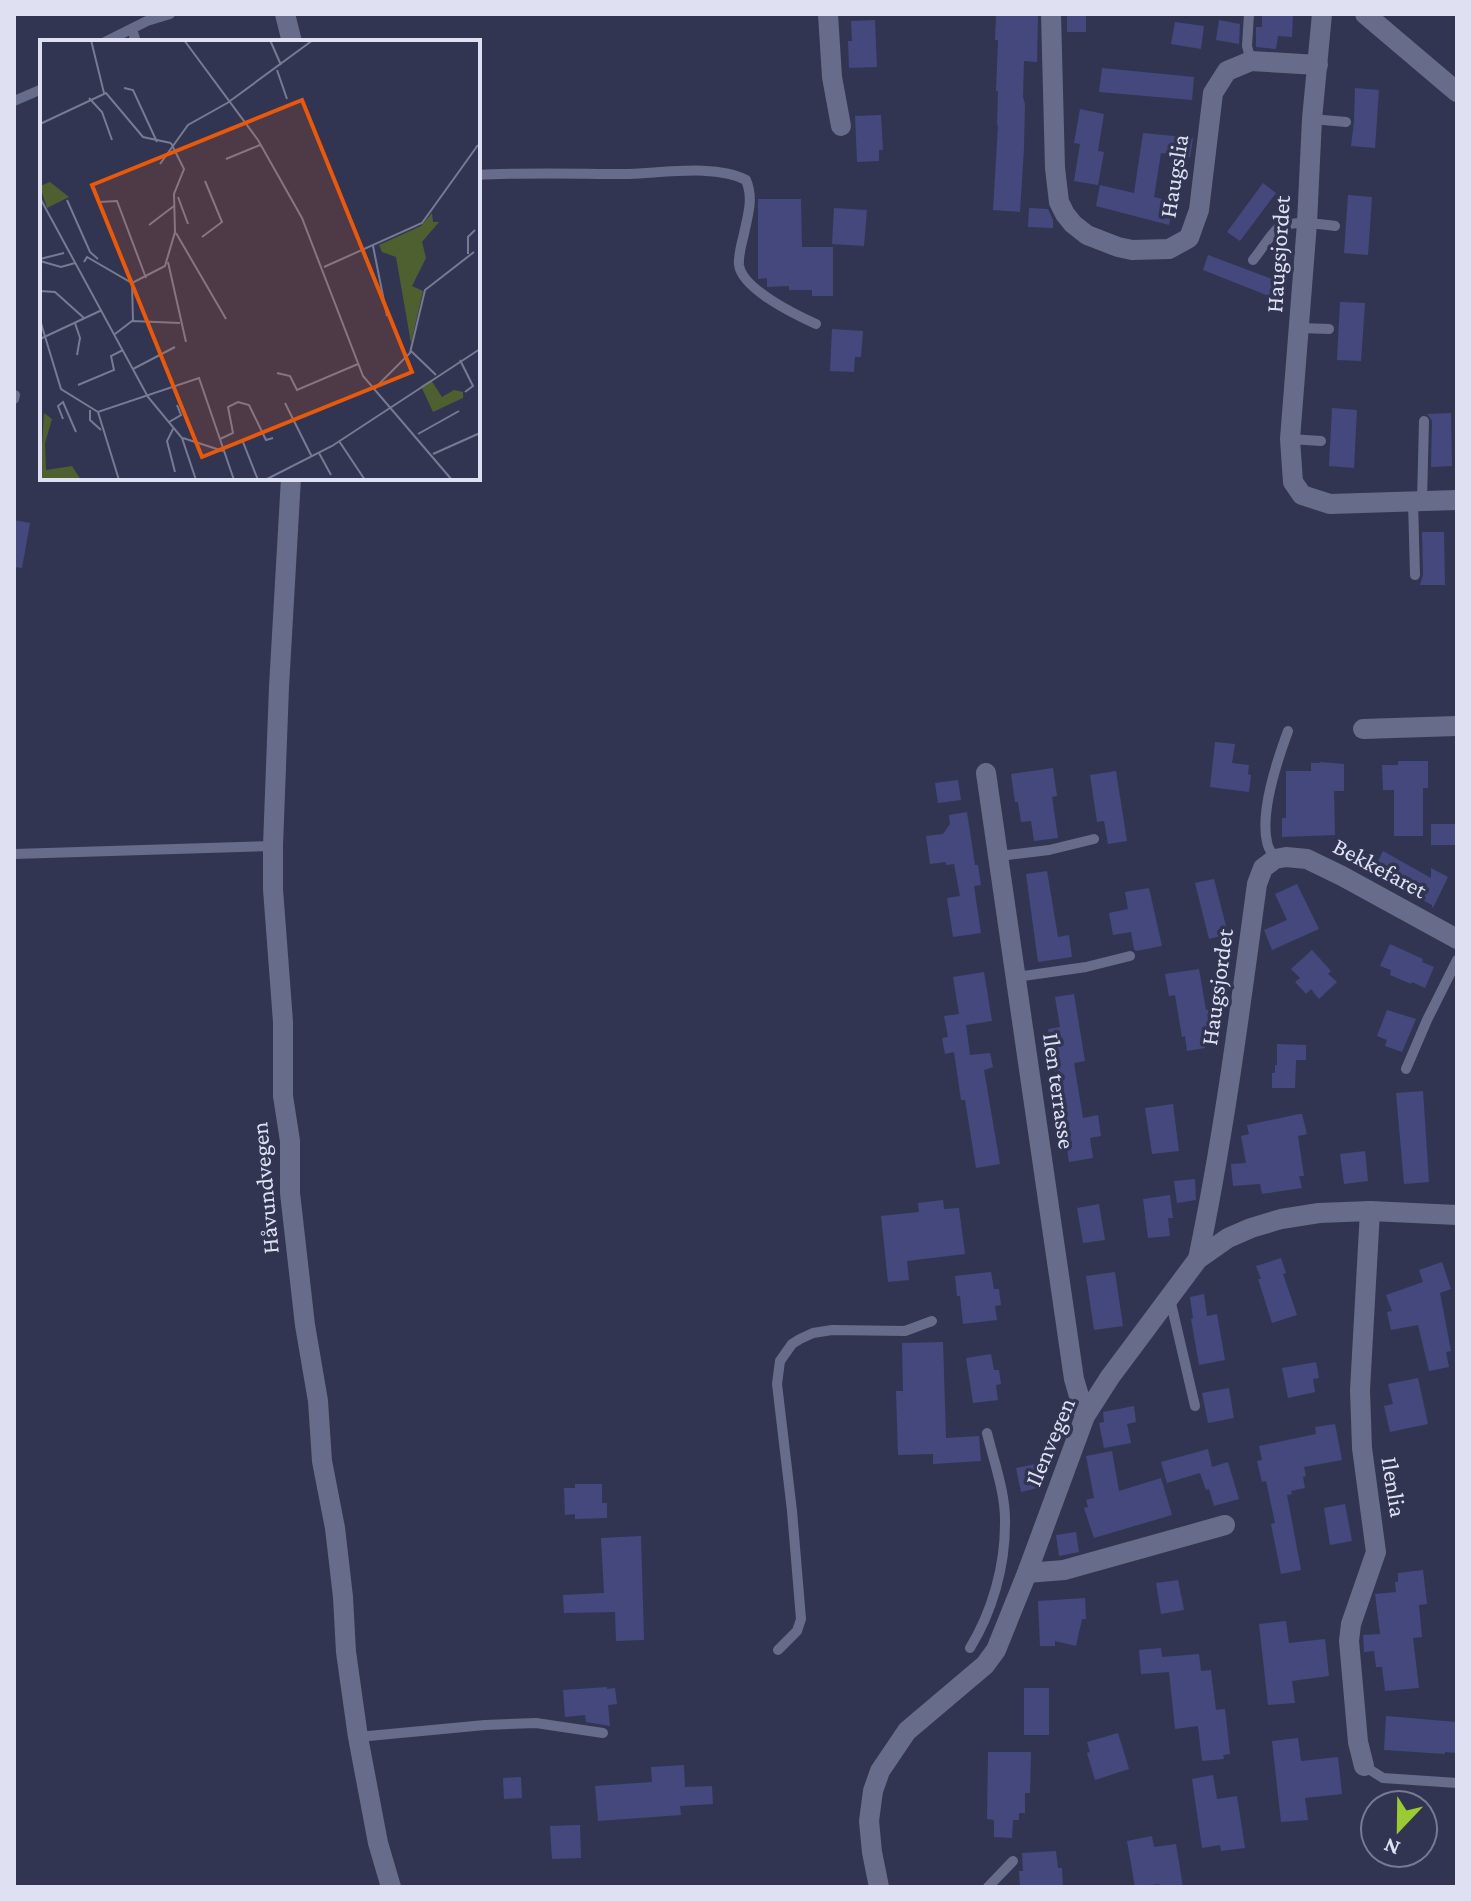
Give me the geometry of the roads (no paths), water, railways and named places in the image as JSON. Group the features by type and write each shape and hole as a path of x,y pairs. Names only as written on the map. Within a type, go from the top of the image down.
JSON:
{"street":[{"path":"285,14 292,40"},
{"path":"828,14 832,77 841,126"},
{"name":"Haugslia","path":"1051,14 1055,168 1059,202 1080,230 1118,247 1132,250 1169,249 1189,238 1199,210 1213,93 1227,71 1251,61"},
{"name":"Haugsjordet","path":"1322,14 1290,439 1293,482 1302,495 1330,504 1418,501"},
{"path":"1365,14 1457,92"},
{"path":"1251,61 1318,65"},
{"name":"Håvundvegen","path":"291,480 273,846 273,889 283,1022 283,1096 290,1141 290,1193 305,1325 318,1401 322,1461 338,1556 346,1652 378,1843 391,1887"},
{"path":"1418,501 1457,500"},
{"path":"1363,729 1457,726"},
{"name":"Ilen terrasse","path":"986,773 1074,1379 1085,1416"},
{"name":"Haugsjordet","path":"1198,1259 1230,1081 1257,884 1263,868 1275,859"},
{"name":"Bekkefaret","path":"1275,859 1307,859 1457,939"},
{"name":"Ilenvegen","path":"879,1887 869,1821 873,1791 880,1771 907,1731 985,1665 996,1650 1085,1416 1198,1259 1228,1238 1281,1219 1319,1213 1370,1211 1457,1215"},
{"name":"Ilenlia","path":"1364,1766 1358,1742 1349,1641 1351,1624 1376,1552 1362,1448 1360,1390 1370,1211"},
{"path":"1027,1573 1064,1570 1225,1525"}],"lane":[{"path":"109,40 170,14"},
{"path":"1249,14 1247,46 1251,61"},
{"path":"132,29 135,40"},
{"path":"14,101 40,90"},
{"path":"1312,119 1346,122"},
{"path":"480,175 721,172 737,175 746,180 750,189 751,206 739,255 743,277 768,298 816,324"},
{"path":"1253,260 1277,229 1307,223 1335,226"},
{"path":"1300,328 1329,329"},
{"path":"1415,575 1424,421"},
{"path":"1290,439 1321,441"},
{"path":"1275,859 1267,845 1265,825 1273,771 1288,731"},
{"path":"999,856 1049,850 1094,839"},
{"path":"14,854 273,846"},
{"path":"1016,977 1086,967 1130,956"},
{"path":"1406,1069 1457,960"},
{"path":"1170,1297 1195,1406"},
{"path":"778,1650 797,1631 801,1619 794,1526 777,1384 780,1361 792,1344 813,1333 832,1330 905,1331 932,1321"},
{"path":"970,1648 979,1633 999,1579 1006,1522 987,1433"},
{"path":"358,1737 536,1723 603,1733"},
{"path":"1364,1766 1383,1778 1457,1783"},
{"path":"988,1887 1013,1861"}]}
